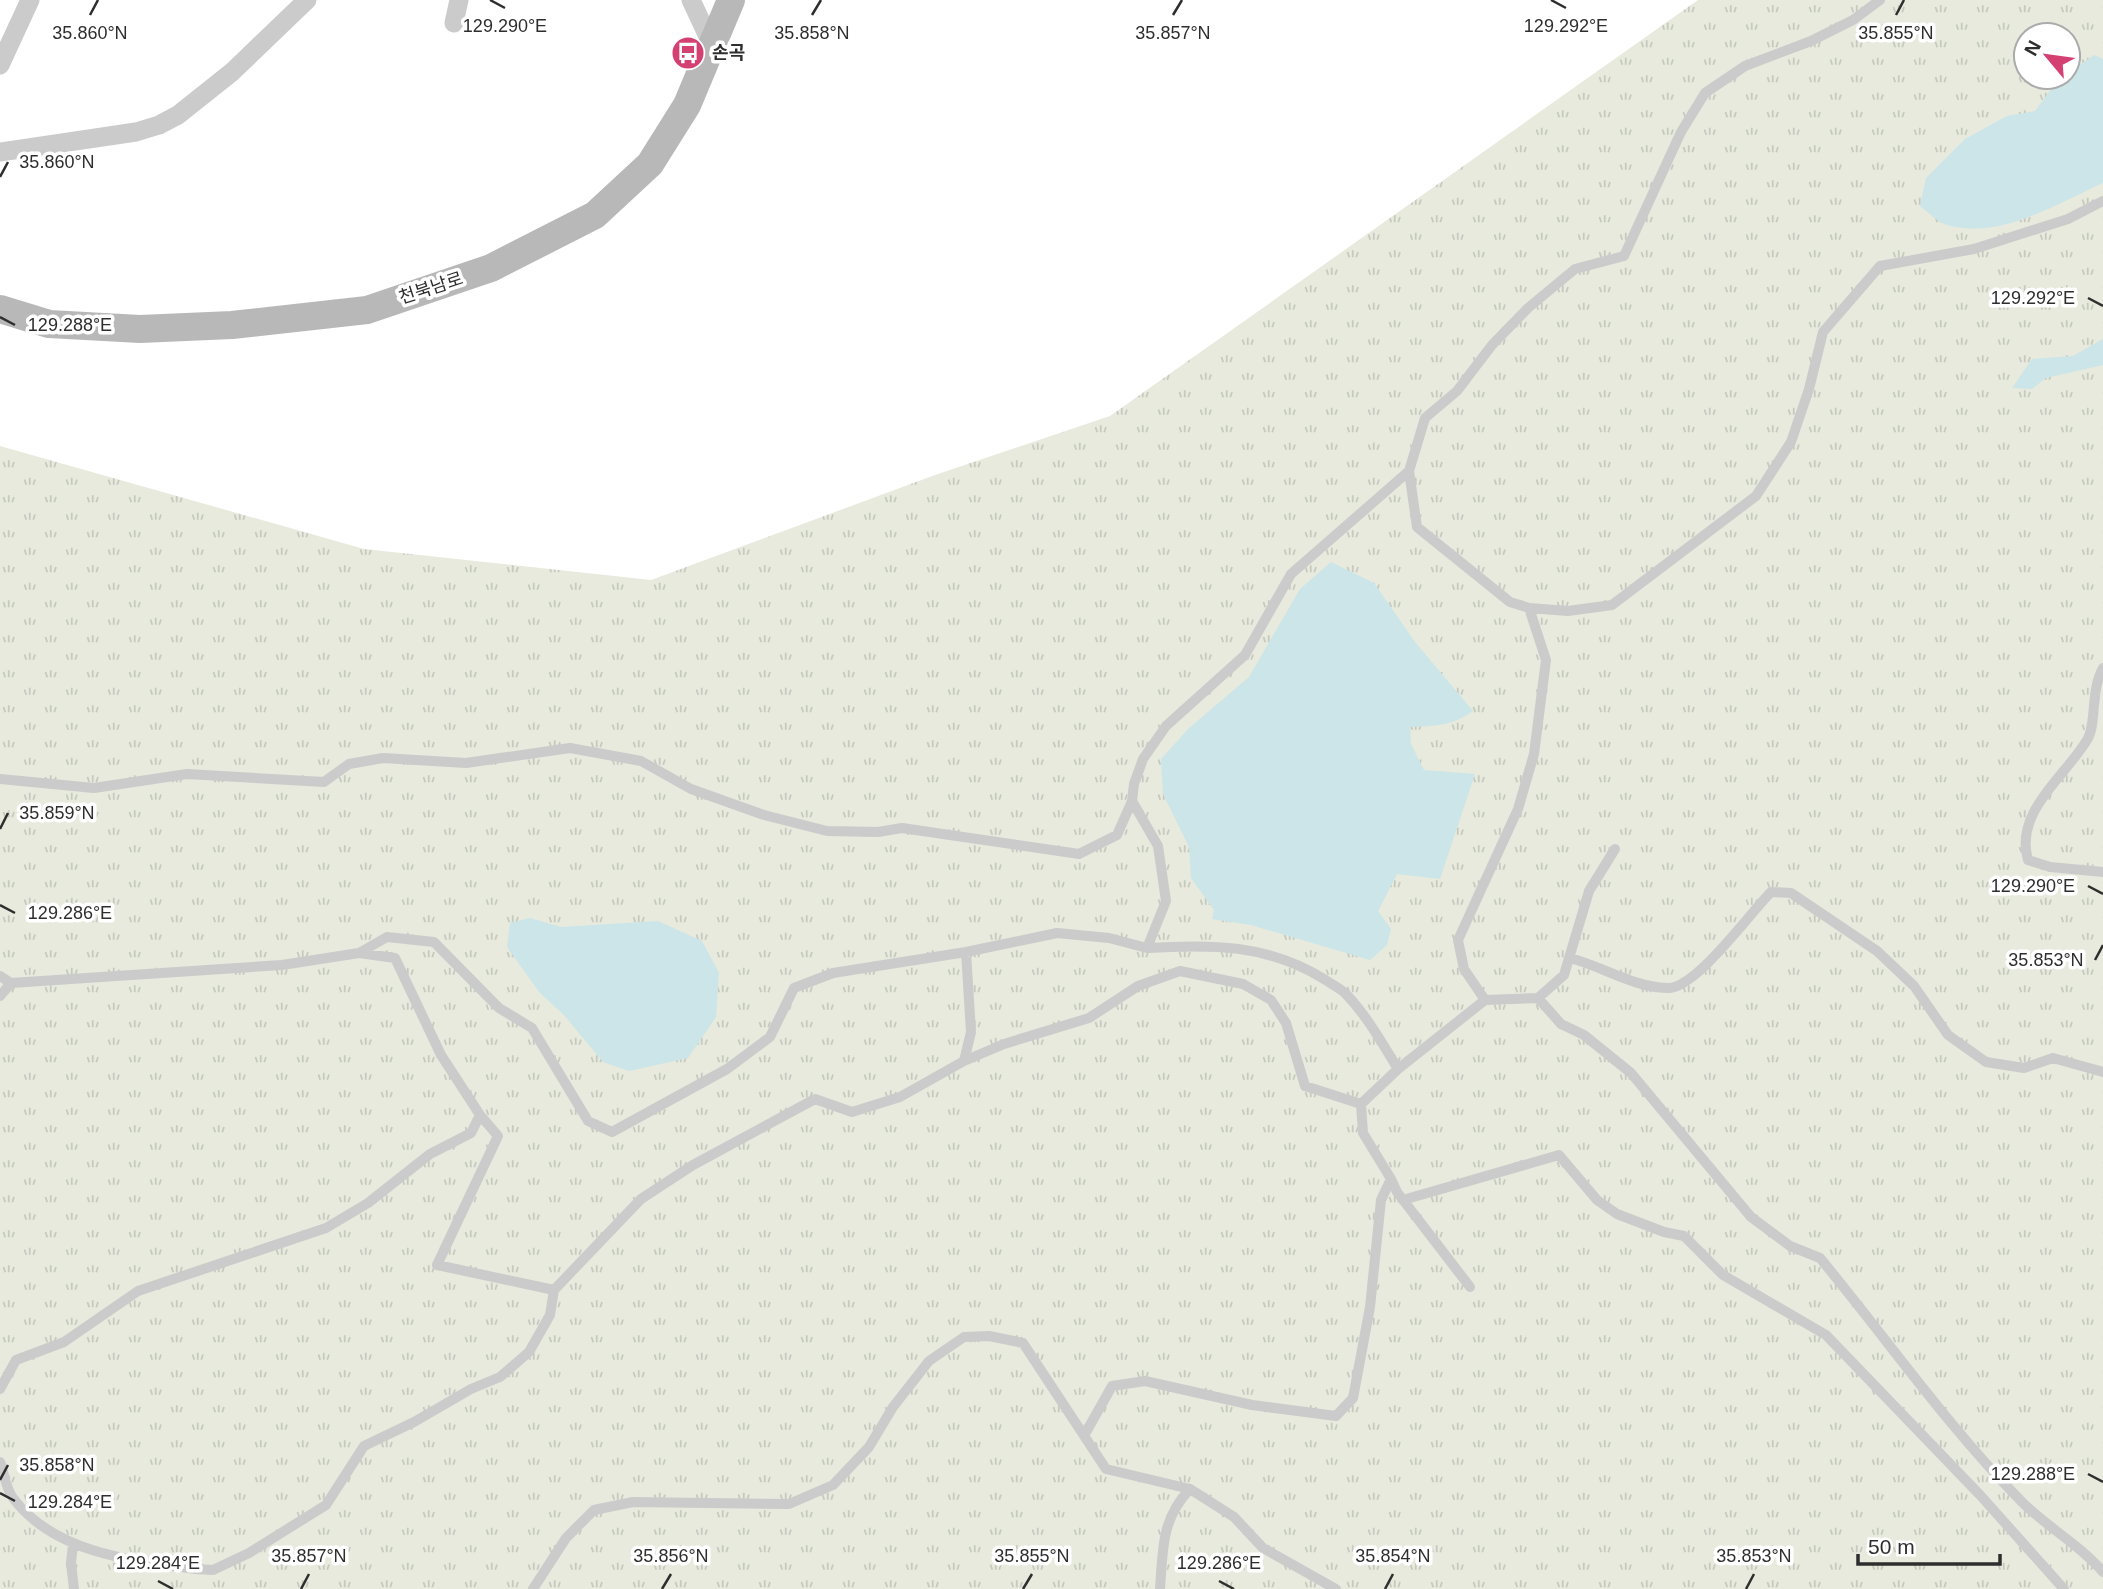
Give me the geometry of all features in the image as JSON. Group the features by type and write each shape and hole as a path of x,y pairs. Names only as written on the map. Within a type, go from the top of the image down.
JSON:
{"main road":[{"name":"천북남로","path":"0,309 49,324 140,329 232,325 367,310 491,268 595,215 650,164 687,105 731,0"}],"street":[{"path":"0,65 30,0"},
{"path":"0,152 136,132 159,125 178,115 232,72 307,0"},
{"path":"454,23 459,0"},
{"path":"693,2 712,45"}],"lane":[{"path":"1880,0 1853,20 1811,41 1745,66 1706,93 1681,132 1624,256 1575,269 1528,308 1492,345 1457,391 1425,418 1409,471 1417,527 1510,602 1529,608 1568,611 1612,605 1756,496 1791,442 1810,389 1823,332 1880,266 1974,249 2068,219 2103,201"},
{"path":"0,779 94,788 187,774 324,782 349,764 383,758 466,763 570,748 640,761 691,789 764,815 827,831 877,832 902,828 1079,854 1117,835 1132,801 1143,759 1166,726 1245,654 1291,574 1409,471"},
{"path":"1485,1000 1464,970 1458,940 1518,810 1534,754 1546,660 1529,608"},
{"path":"2103,668 2094,684 2089,738 2058,775 2032,816 2022,842 2028,860 2050,867 2103,872"},
{"path":"1132,801 1158,846 1166,901 1147,948"},
{"path":"1361,1104 1398,1069 1485,1000 1538,998 1564,975 1589,891 1615,849"},
{"path":"1570,958 1633,982 1669,989 1684,984 1699,970 1771,892 1791,893 1877,951 1914,986 1948,1035 1986,1062 2024,1068 2053,1058 2103,1072"},
{"path":"359,953 387,937 434,942 499,1008 532,1028 588,1121 612,1132 727,1069 770,1037 794,988 833,972 966,952 1057,933 1109,938 1147,948 1191,945 1251,948 1310,971 1344,992 1377,1035 1398,1069"},
{"path":"964,1061 971,1032 966,952"},
{"path":"0,976 11,983 282,965 359,953 395,958 442,1055 480,1115 498,1136 437,1265 554,1290"},
{"path":"0,1462 12,1497 41,1525 73,1544 195,1569 214,1570 249,1553 326,1505 364,1446 414,1422 471,1389 500,1377 510,1369 528,1352 550,1315 554,1290 641,1199 693,1165 815,1099 852,1112 900,1097 964,1061 1003,1044 1089,1018 1139,986 1180,971 1243,984 1271,1000 1286,1023 1305,1086 1361,1104"},
{"path":"0,996 11,983"},
{"path":"1538,998 1561,1024 1584,1035 1631,1073 1751,1217 1790,1247 1820,1258 1960,1431 2023,1503 2093,1560 2103,1572"},
{"path":"1361,1104 1363,1133 1403,1200 1470,1287"},
{"path":"0,1389 16,1360 64,1342 138,1291 326,1228 368,1203 430,1154 471,1133 480,1115"},
{"path":"1403,1200 1559,1155 1597,1200 1617,1214 1664,1233 1684,1236 1723,1275 1826,1335 1980,1495 2064,1589"},
{"path":"1085,1434 1112,1386 1145,1381 1252,1405 1336,1416 1353,1398 1370,1307 1381,1199 1391,1179"},
{"path":"533,1589 566,1538 594,1510 634,1502 789,1503 833,1485 869,1447 892,1407 929,1362 964,1337 989,1336 1023,1343 1106,1469 1190,1489 1234,1517 1263,1548 1336,1589"},
{"path":"1160,1589 1164,1542 1174,1505 1190,1489"},
{"path":"73,1544 71,1563 74,1589"}],"green space":[{"path":"1698,0 2103,0 2103,1589 0,1589 0,446 364,549 651,580 935,475 1110,416"}],"water":[{"path":"2094,55 2103,59 2103,183 2027,218 1987,228 1947,225 1920,206 1926,178 1965,139 2007,116 2035,111 2050,91 2082,91 2082,63"},
{"path":"2103,339 2103,365 2046,378 2032,389 2012,388 2032,359 2073,356"},
{"path":"1331,562 1374,583 1415,642 1473,711 1450,722 1410,727 1411,744 1424,770 1475,774 1440,879 1397,874 1378,911 1391,929 1387,945 1370,960 1251,925 1212,919 1214,910 1191,878 1189,847 1163,794 1161,759 1188,729 1249,677 1300,589"},
{"path":"530,918 561,927 658,921 702,941 719,973 716,1017 688,1058 629,1071 603,1062 564,1015 540,993 507,947 510,923"}],"place":[{"name":"손곡","path":"688,53"}]}
